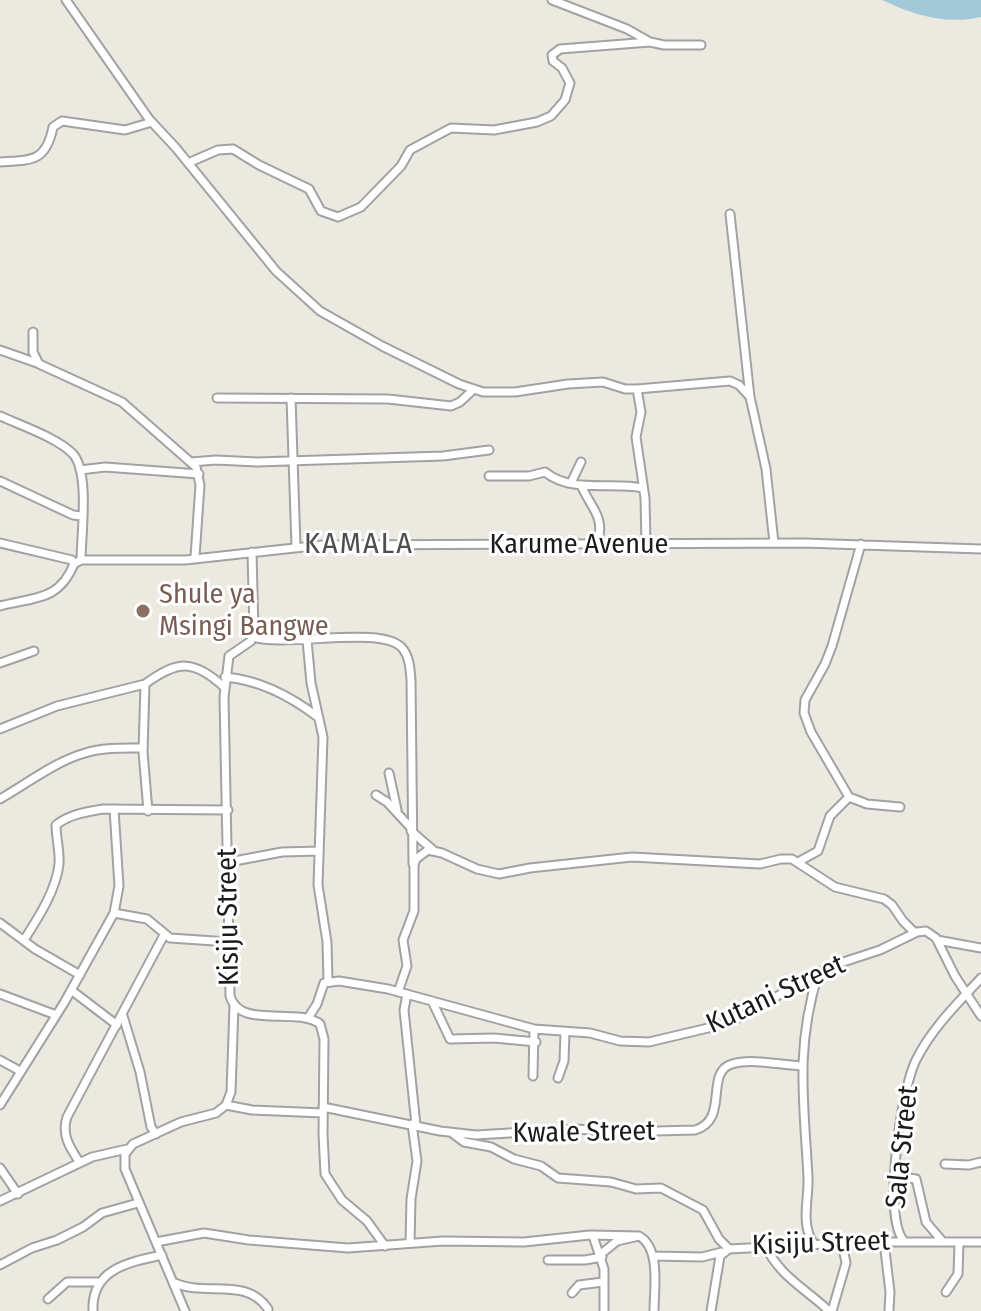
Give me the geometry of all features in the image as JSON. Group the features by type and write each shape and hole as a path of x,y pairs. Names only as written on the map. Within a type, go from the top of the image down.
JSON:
{"street":[{"path":"66,0 152,122 276,271 320,311 382,346 483,392 515,392 603,382 625,389 637,389 730,381 739,385 750,397"},
{"path":"552,0 627,29 650,42"},
{"path":"188,163 218,150 233,149 309,189 321,211 338,217 361,207 401,166 410,150 451,128 494,130 537,122 551,116 565,100 570,83 562,68 553,61 552,55 560,49 650,42 701,45"},
{"path":"0,162 22,161 41,155 48,147 53,127 62,121 125,130 152,122"},
{"path":"730,214 750,397 767,478 774,543"},
{"path":"33,332 33,352 39,364"},
{"path":"0,350 39,364 122,402 191,462 199,474 195,557"},
{"path":"217,398 388,399 451,406 474,389"},
{"path":"637,389 641,412 636,437 646,545"},
{"path":"291,398 296,547"},
{"path":"0,416 66,449 77,461 82,516 77,562 56,592 0,606"},
{"path":"191,462 443,456 489,450"},
{"path":"571,483 581,462"},
{"path":"80,470 105,467 199,474"},
{"path":"489,476 529,476 545,472 551,477 581,485 643,488"},
{"path":"0,481 82,516"},
{"path":"581,485 599,517 597,545"},
{"name":"Karume Avenue","path":"0,543 77,562 177,560 322,545 774,543 981,549"},
{"path":"861,544 832,646 803,707 811,732 849,797 867,804 900,807"},
{"path":"252,552 253,637 280,642 361,637 391,641 404,650 408,658 411,680 414,911 403,940 407,966 398,992"},
{"name":"Kisiju Street","path":"253,637 231,653 225,677 230,996 234,1006 245,1013 308,1018"},
{"path":"307,640 311,683 323,737 318,885 327,942 328,982 324,983 308,1018 320,1024 323,1030 325,1174 342,1200 367,1221 385,1246"},
{"path":"0,663 34,651"},
{"path":"0,729 57,706 145,684 166,669 187,667 208,672 225,688"},
{"path":"225,677 266,686 319,718"},
{"path":"145,684 143,748 148,811"},
{"path":"0,799 58,763 85,753 114,748 143,748"},
{"path":"389,773 397,812"},
{"path":"376,795 434,851 477,869 499,874 632,857 760,864 781,859 798,862 835,887 868,894 890,903 915,933 933,934 981,1016"},
{"path":"798,862 818,851 830,816 849,797"},
{"path":"24,940 47,900 59,867 56,825 84,812 114,809 228,810"},
{"path":"0,1105 80,975 114,913 119,886 114,809"},
{"path":"229,862 282,852 319,851"},
{"path":"414,868 416,859 422,853 434,851"},
{"path":"114,913 147,919 170,938 229,942"},
{"path":"0,923 80,975"},
{"name":"Kutani Street","path":"328,982 360,984 407,994 534,1029 637,1042 688,1034 729,1023 840,962 880,950 915,933"},
{"path":"80,1163 67,1142 65,1124 164,935"},
{"path":"937,940 981,948"},
{"path":"814,1244 808,1236 806,1223 808,1180 801,1099 809,1004 818,974"},
{"name":"Sala Street","path":"904,1241 898,1235 896,1225 895,1176 906,1088 915,1062 934,1029 981,978"},
{"path":"71,990 117,1025"},
{"path":"0,994 56,1015"},
{"path":"407,994 404,1010 417,1161 411,1199 410,1243"},
{"path":"432,1001 450,1039 494,1038 536,1042"},
{"path":"3,1202 100,1154 127,1149 154,1131 216,1113 226,1105 231,1092 234,1006"},
{"path":"123,1016 154,1131"},
{"path":"533,1076 534,1029"},
{"path":"558,1078 564,1061 565,1032"},
{"path":"0,1060 20,1071"},
{"name":"Kwale Street","path":"226,1105 252,1110 323,1110 476,1135 576,1129 617,1132 695,1130 702,1128 712,1117 719,1073 728,1065 802,1066"},
{"path":"452,1133 464,1142 491,1147 514,1159 541,1166 558,1178 611,1182 636,1189 661,1188 703,1210 725,1250 702,1257 653,1256"},
{"path":"127,1149 123,1163 185,1311"},
{"path":"945,1164 981,1162"},
{"path":"0,1168 18,1194"},
{"path":"895,1176 916,1179 926,1222 943,1242"},
{"path":"0,1265 32,1248 57,1240 102,1213 138,1203"},
{"path":"156,1242 204,1233 348,1248 443,1241 524,1242 639,1236 647,1241 653,1256 654,1311"},
{"path":"593,1236 601,1256 604,1311"},
{"path":"548,1260 585,1260 601,1256 617,1241 639,1236"},
{"path":"884,1242 889,1311"},
{"name":"Kisiju Street","path":"711,1311 725,1250 765,1245 981,1242"},
{"path":"765,1245 774,1263 785,1275 830,1311 846,1263 842,1243"},
{"path":"946,1292 958,1274 959,1243"},
{"path":"93,1311 93,1298 100,1282 122,1265 162,1255"},
{"path":"48,1299 67,1282 100,1282"},
{"path":"572,1293 579,1285 603,1282"},
{"path":"175,1283 192,1288 247,1292 260,1298 268,1309"}],"water":[{"path":"882,0 981,0 981,17 955,20 930,17"}],"place":[{"name":"Shule ya Msingi Bangwe","path":"143,611"}],"district":[{"name":"KAMALA","path":"359,545"}]}
